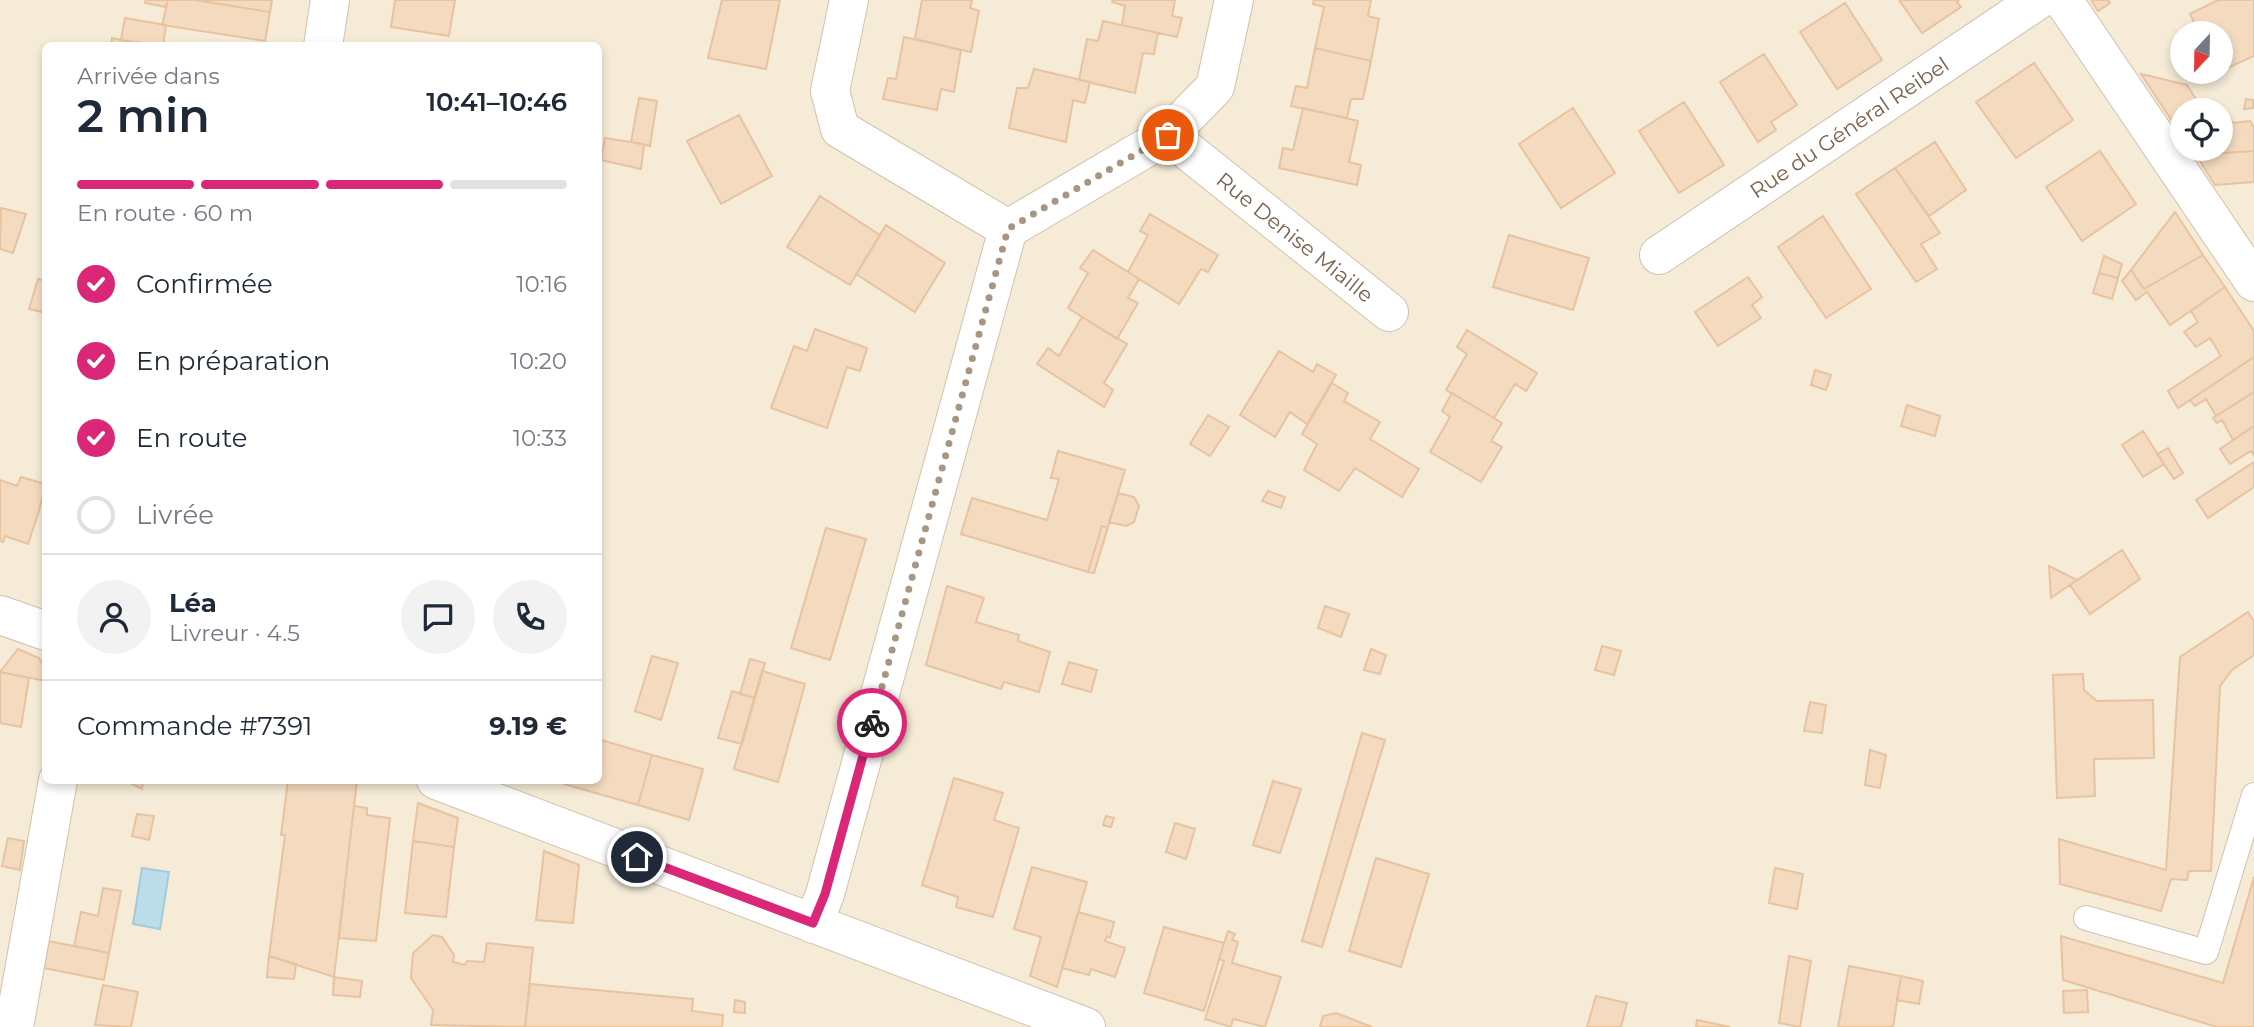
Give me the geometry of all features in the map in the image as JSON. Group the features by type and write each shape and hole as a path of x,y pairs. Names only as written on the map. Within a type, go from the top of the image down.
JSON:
{"street":[{"path":"324,42 330,0"},
{"path":"849,0 830,91 840,129 1008,229"},
{"path":"813,923 828,883 1008,229 1168,135 1215,87 1234,0"},
{"name":"Rue du Général Reibel","path":"1659,255 2038,0"},
{"path":"2063,0 2254,282"},
{"name":"Rue Denise Miaille","path":"1168,135 1389,312"},
{"path":"0,615 42,630"},
{"path":"14,1027 57,784"},
{"path":"447,784 1086,1027"}],"lane":[{"path":"2085,918 2206,952 2254,795"}],"shaded area":[{"path":"0,0 2254,0 2254,1027 0,1027"}],"water":[{"path":"142,868 169,872 160,929 133,924"}],"building":[{"path":"146,0 168,0 166,7 145,3"},
{"path":"168,0 195,0 270,12 265,41 162,25"},
{"path":"195,0 272,0 270,12"},
{"path":"395,0 455,0 449,36 391,27"},
{"path":"722,0 780,0 766,69 708,58"},
{"path":"922,0 972,0 970,8 979,11 971,52 915,39"},
{"path":"1175,0 1172,16 1182,18 1177,37 1122,25 1125,6 1112,2"},
{"path":"1314,0 1371,0 1368,16 1379,19 1371,61 1315,48 1324,7 1313,4"},
{"path":"1899,0 1959,0 1957,2 1961,7 1922,33"},
{"path":"2091,0 2108,0 2110,3 2098,11"},
{"path":"2218,0 2254,0 2254,56 2233,66 2233,21 2193,21 2190,14"},
{"path":"1845,3 1882,60 1837,89 1800,32"},
{"path":"125,18 166,25 164,42 121,40"},
{"path":"1103,21 1158,33 1154,54 1143,53 1135,93 1079,80 1087,39 1098,41"},
{"path":"904,37 961,50 954,92 941,89 937,110 883,99 888,78 896,79"},
{"path":"112,38 133,42 112,42"},
{"path":"1315,48 1371,61 1363,99 1351,99 1347,118 1291,106 1296,86 1307,88"},
{"path":"1764,54 1797,105 1771,122 1776,130 1758,142 1720,82"},
{"path":"2034,63 2073,120 2016,158 1976,102"},
{"path":"1034,69 1090,82 1085,103 1073,100 1066,142 1009,128 1017,88 1028,88"},
{"path":"2141,74 2170,81 2170,84 2187,85 2195,98 2170,98 2170,118"},
{"path":"639,98 657,101 650,146 631,142"},
{"path":"2246,99 2253,100 2253,108 2244,109"},
{"path":"1684,102 1724,165 1679,193 1639,131"},
{"path":"1303,108 1358,121 1349,162 1361,165 1357,185 1279,168 1283,148 1293,150"},
{"path":"1573,108 1615,173 1561,208 1519,144"},
{"path":"739,115 772,176 721,204 687,141"},
{"path":"2250,121 2254,127 2254,151 2233,152 2233,123"},
{"path":"605,138 644,144 641,169 602,160"},
{"path":"1935,142 1966,190 1929,216 1895,168"},
{"path":"2100,151 2136,204 2082,241 2046,187"},
{"path":"2254,151 2254,182 2215,185 2200,161 2233,161 2233,152"},
{"path":"1895,168 1940,233 1921,244 1937,269 1916,282 1856,194"},
{"path":"820,196 880,235 850,285 787,247"},
{"path":"1,208 26,214 13,253 0,249"},
{"path":"2175,212 2203,255 2144,289 2131,270"},
{"path":"1150,214 1218,255 1208,272 1201,269 1179,304 1128,272 1148,235 1140,231"},
{"path":"1823,216 1871,289 1826,318 1778,247"},
{"path":"886,225 945,263 915,312 856,274"},
{"path":"1509,235 1589,258 1573,310 1493,287"},
{"path":"1093,250 1139,279 1128,298 1138,303 1117,339 1068,308 1088,273 1080,268"},
{"path":"2203,255 2225,287 2170,325 2147,292 2136,300 2122,281 2131,270 2144,289"},
{"path":"2104,256 2122,264 2118,278 2099,273"},
{"path":"2099,273 2118,278 2112,299 2093,293"},
{"path":"1748,277 1762,297 1752,305 1761,318 1718,346 1695,312"},
{"path":"38,279 42,280 42,312 29,309"},
{"path":"2225,287 2254,331 2254,357 2178,408 2168,391 2221,356 2210,338 2196,347 2184,332 2198,322 2191,311"},
{"path":"1082,317 1127,344 1104,383 1113,390 1104,407 1037,364 1048,348 1059,356"},
{"path":"815,329 867,348 860,371 847,367 827,428 771,408 794,346 807,351"},
{"path":"1467,330 1537,373 1526,391 1515,384 1494,418 1446,390 1467,354 1457,347"},
{"path":"1279,351 1313,372 1317,364 1336,375 1307,424 1290,412 1275,437 1240,415"},
{"path":"2254,357 2254,392 2216,416 2206,399 2195,406 2190,400"},
{"path":"1815,370 1831,375 1826,390 1811,385"},
{"path":"1332,383 1348,393 1344,401 1380,422 1370,439 1419,469 1402,497 1355,468 1339,491 1304,470 1317,444 1302,434"},
{"path":"2254,392 2254,426 2233,440 2222,420 2217,423 2213,418"},
{"path":"1452,393 1502,423 1491,441 1502,447 1481,482 1430,452 1450,417 1442,411"},
{"path":"1907,405 1940,416 1935,436 1901,426"},
{"path":"1208,415 1229,427 1210,456 1190,444"},
{"path":"2254,426 2254,456 2251,451 2230,464 2220,449"},
{"path":"2143,431 2164,464 2143,477 2122,445"},
{"path":"2168,448 2183,473 2174,479 2157,454"},
{"path":"1058,451 1125,470 1108,527 1102,526 1088,572 961,534 972,498 1047,520 1059,479 1051,478"},
{"path":"2254,462 2254,487 2208,518 2196,500"},
{"path":"21,477 42,483 39,511 28,544 5,536 3,542 0,541 0,480 17,486"},
{"path":"1268,491 1285,497 1281,508 1262,501"},
{"path":"1118,493 1134,497 1139,506 1134,522 1126,526 1109,522"},
{"path":"1102,526 1108,527 1094,573 1088,572"},
{"path":"826,528 866,539 830,660 791,648"},
{"path":"2122,550 2140,579 2090,614 2070,585"},
{"path":"2049,566 2077,580 2051,598"},
{"path":"947,586 984,598 976,622 1019,635 1018,641 1050,652 1039,692 1004,682 1001,689 926,665"},
{"path":"1325,606 1349,614 1341,637 1318,628"},
{"path":"2248,612 2254,622 2254,655 2232,670 2220,686 2211,871 2189,871 2187,880 2171,879 2161,911 2060,884 2059,839 2166,870 2180,657"},
{"path":"1602,646 1621,651 1614,675 1595,670"},
{"path":"18,649 39,658 42,663 42,680 0,672"},
{"path":"1371,649 1386,655 1380,674 1364,670"},
{"path":"652,656 678,663 661,720 635,711"},
{"path":"750,659 765,663 755,698 740,694"},
{"path":"1069,662 1097,670 1091,692 1062,684"},
{"path":"762,671 805,684 778,782 734,769"},
{"path":"0,672 29,678 21,727 0,723"},
{"path":"2083,674 2084,690 2097,701 2153,700 2154,758 2094,759 2095,796 2057,798 2053,675"},
{"path":"732,691 755,698 742,744 718,738"},
{"path":"1810,702 1826,705 1822,733 1804,731"},
{"path":"1362,733 1385,740 1322,947 1302,941"},
{"path":"602,740 652,755 638,805 564,784 602,784"},
{"path":"1870,750 1886,755 1880,788 1865,785"},
{"path":"652,755 703,769 689,820 638,805"},
{"path":"954,778 1003,793 994,820 1019,828 993,917 956,907 958,897 922,885"},
{"path":"1273,781 1301,789 1280,853 1253,845"},
{"path":"287,784 357,784 334,977 269,956 285,835 281,835"},
{"path":"418,803 458,818 454,847 413,841"},
{"path":"354,806 367,808 367,815 390,818 376,941 339,938"},
{"path":"137,814 154,816 149,840 132,836"},
{"path":"1106,816 1114,818 1111,827 1103,825"},
{"path":"1175,823 1195,829 1186,859 1166,852"},
{"path":"8,838 24,841 20,870 2,866"},
{"path":"413,841 454,847 446,917 405,913"},
{"path":"544,851 579,865 573,923 536,920"},
{"path":"1376,858 1429,874 1401,967 1349,951"},
{"path":"1032,867 1087,882 1057,987 1030,976 1041,937 1014,929"},
{"path":"1775,868 1803,874 1797,909 1769,903"},
{"path":"2254,877 2254,1027 2217,1027 2063,980 2061,936 2223,983"},
{"path":"103,888 121,891 109,953 74,946 81,912 98,916"},
{"path":"1078,912 1114,922 1110,938 1107,936 1105,941 1125,948 1115,977 1091,969 1089,975 1062,968"},
{"path":"1164,927 1224,943 1204,1011 1144,993"},
{"path":"1228,931 1235,934 1232,940 1238,942 1232,963 1281,977 1265,1027 1233,1019 1231,1027 1205,1019 1224,961 1219,959"},
{"path":"433,935 442,937 454,955 453,962 465,965 467,961 484,962 487,943 533,948 525,1027 431,1025 433,1010 411,978 413,953"},
{"path":"48,941 109,953 104,980 44,968"},
{"path":"269,956 296,964 294,979 267,977"},
{"path":"1789,956 1811,961 1800,1027 1779,1023"},
{"path":"1849,966 1901,976 1893,1027 1838,1027"},
{"path":"1901,976 1923,981 1919,1004 1897,1000"},
{"path":"334,977 362,981 360,997 333,995"},
{"path":"530,984 693,999 692,1011 723,1015 722,1027 525,1027"},
{"path":"103,985 138,992 131,1027 95,1025"},
{"path":"2087,990 2088,1012 2064,1013 2063,991"},
{"path":"1596,996 1627,1003 1621,1027 1587,1027"},
{"path":"735,1000 745,1002 745,1013 734,1012"},
{"path":"1336,1013 1372,1027 1320,1027 1323,1016"},
{"path":"1697,1020 1730,1027 1696,1027"}],"way so far":[{"path":"872,723 1008,229 1168,135"}],"route":[{"path":"637,857 813,923 825,894 872,723"}]}
